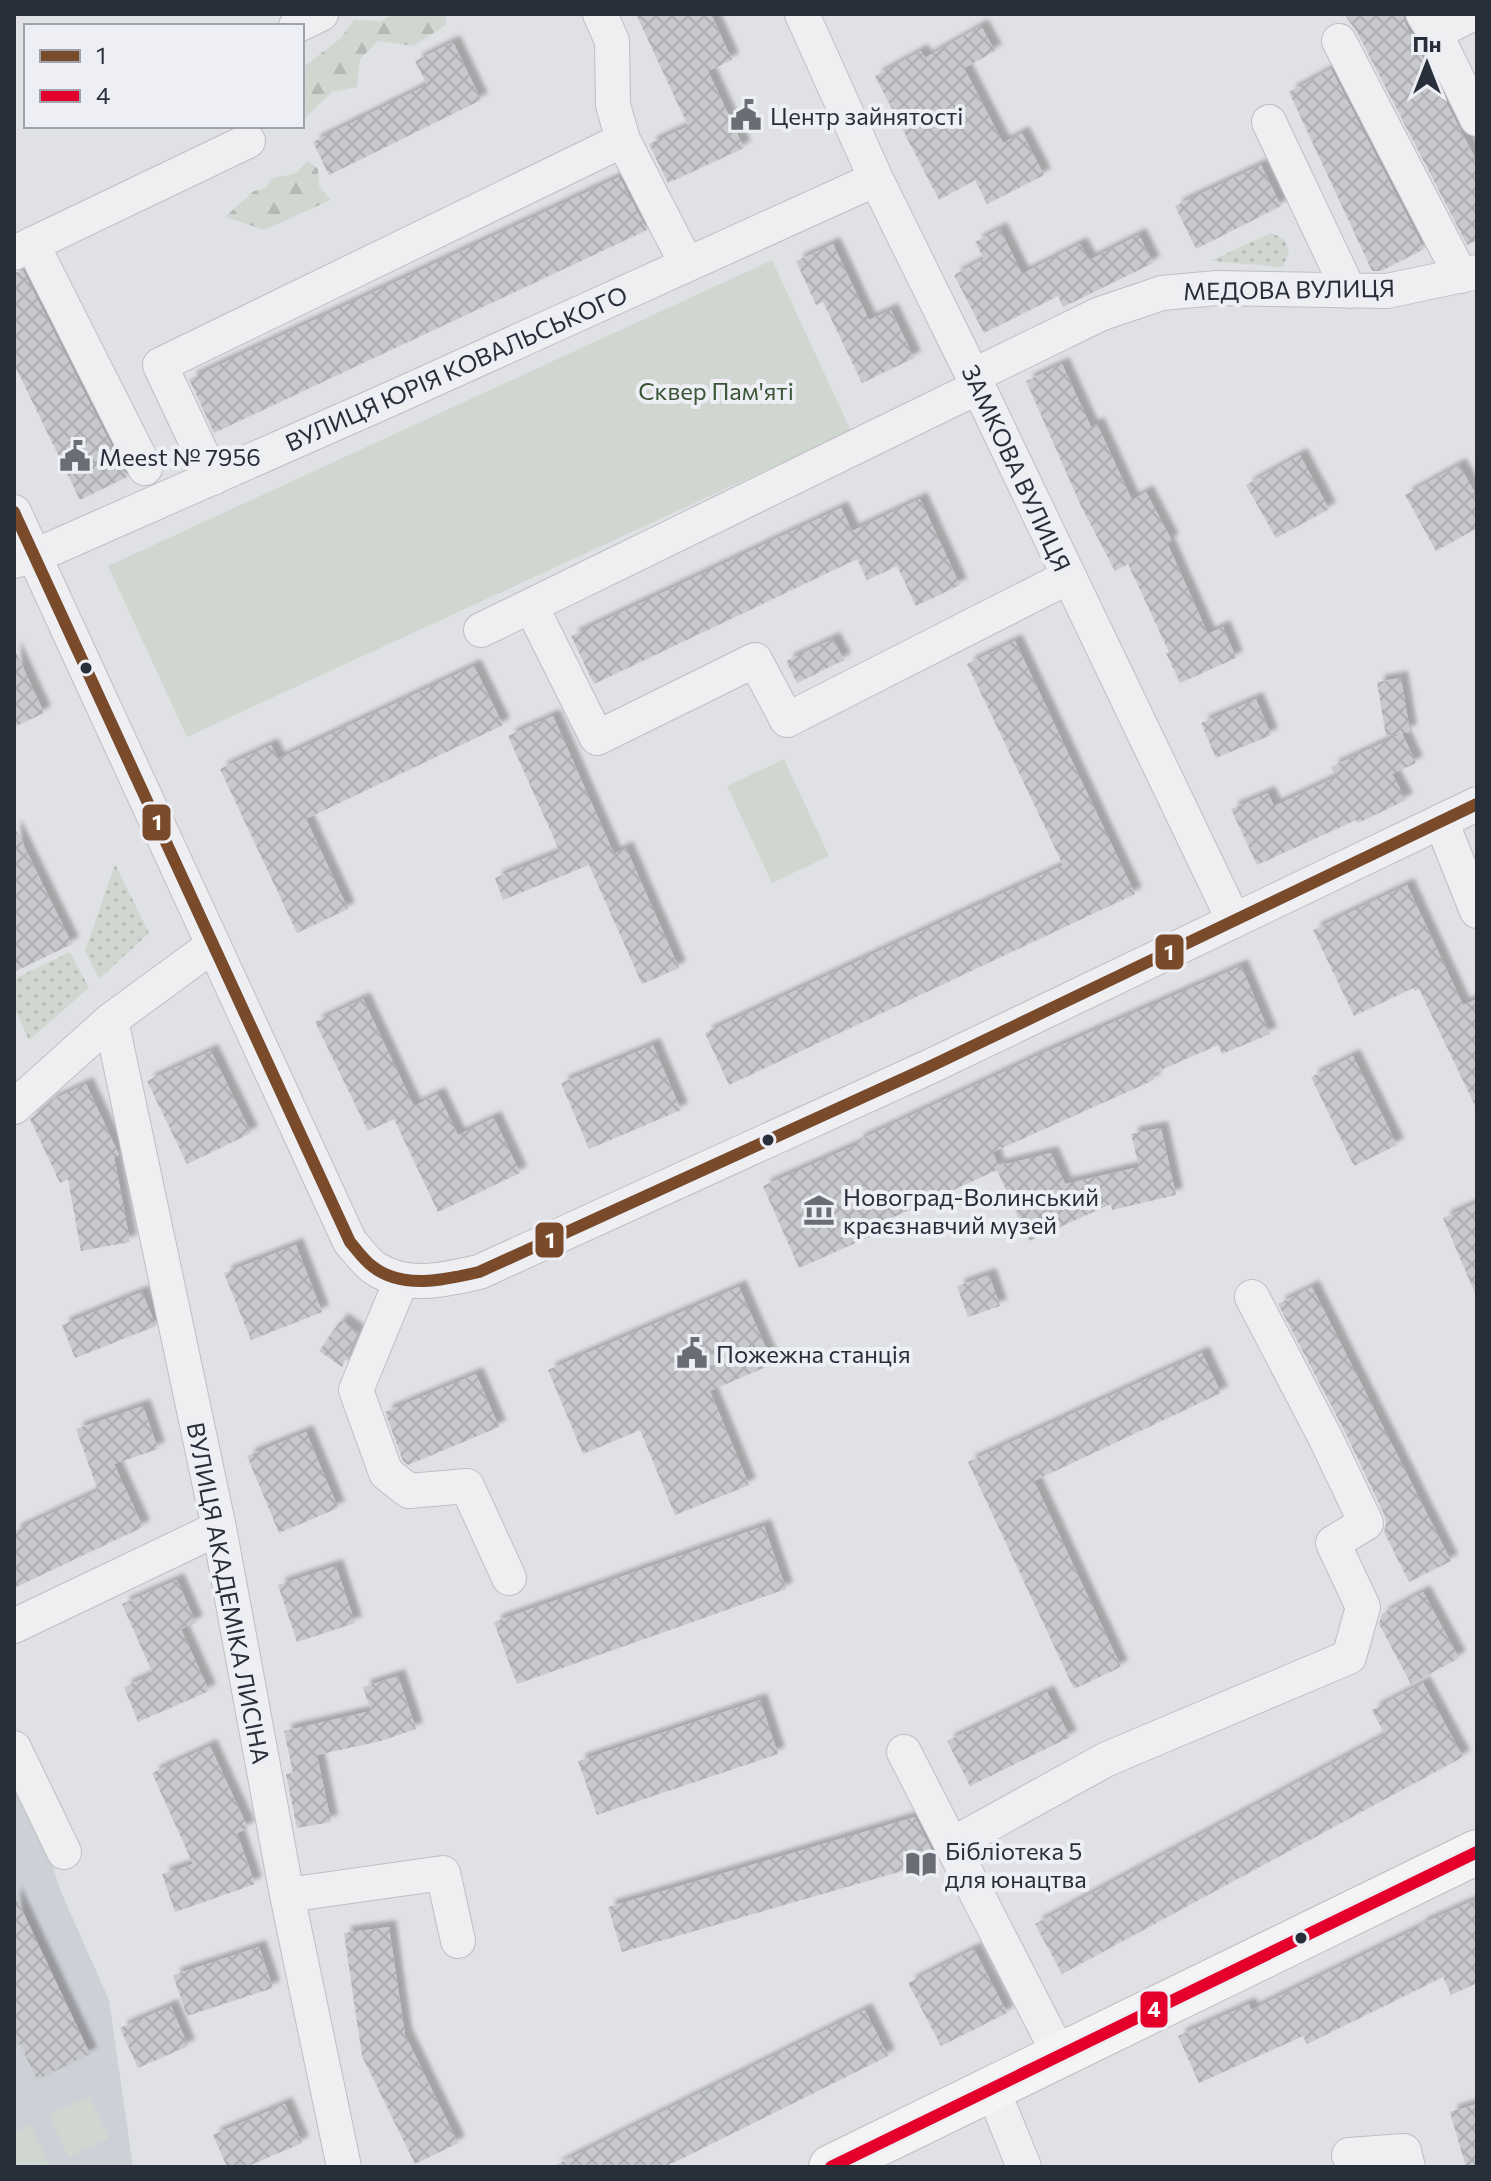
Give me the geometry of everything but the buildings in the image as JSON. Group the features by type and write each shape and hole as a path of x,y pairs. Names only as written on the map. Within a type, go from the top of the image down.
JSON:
{"main road":[{"path":"831,2167 1477,1852"}],"street":[{"path":"300,24 321,14"},
{"path":"600,14 612,41 613,105 623,140 686,263"},
{"name":"ЗАМКОВА ВУЛИЦЯ","path":"802,14 876,179 1234,921"},
{"path":"1472,14 1429,24 1470,83 1477,119"},
{"path":"1339,41 1469,274"},
{"path":"1269,122 1349,291"},
{"path":"213,478 160,365 623,140"},
{"path":"145,468 23,249 248,141"},
{"name":"ВУЛИЦЯ ЮРІЯ КОВАЛЬСЬКОГО","path":"25,559 213,478 876,179"},
{"name":"МЕДОВА ВУЛИЦЯ","path":"481,630 976,381 1100,314 1162,293 1217,288 1387,291 1469,274"},
{"path":"14,512 25,559 212,946 350,1242 373,1268 401,1281 436,1281 479,1272 929,1067 1477,804"},
{"path":"531,606 597,738 755,660 787,720 1068,577"},
{"path":"1441,821 1477,911"},
{"path":"14,1107 111,1020 212,946"},
{"name":"ВУЛИЦЯ АКАДЕМІКА ЛИСІНА","path":"111,1020 219,1528 287,1895 344,2167"},
{"path":"401,1281 356,1390 386,1473 409,1491 467,1486 509,1578"},
{"path":"951,1845 1107,1759 1349,1657 1363,1607 1333,1543 1366,1523 1252,1297"},
{"path":"14,1626 219,1528"},
{"path":"14,1748 64,1852"},
{"path":"904,1752 1060,2056"},
{"path":"287,1895 443,1873 458,1941"},
{"path":"992,2088 1040,2167"},
{"path":"1349,2155 1404,2151 1408,2167"}],"shaded area":[{"path":"14,1763 25,1783 61,1892 109,2000 133,2167 14,2167"}],"green space":[{"path":"394,14 446,14 446,25 413,46 378,41 360,59 357,87 332,92 305,118 304,66 341,38 354,20 381,21"},
{"path":"308,161 318,169 319,186 331,200 264,230 225,217 254,191 266,188 271,179 296,173"},
{"path":"1271,233 1284,239 1289,252 1283,267 1210,261"},
{"name":"Сквер Пам'яті","path":"772,260 851,431 187,737 108,566"},
{"path":"784,759 829,856 772,883 727,786"},
{"path":"115,864 149,933 99,979 85,951"},
{"path":"70,952 89,988 29,1040 14,1008 14,979"},
{"path":"89,2096 109,2138 69,2157 49,2115"},
{"path":"30,2125 49,2167 14,2167 14,2132"}],"transit line":[{"name":"1","path":"14,512 350,1242 372,1266 410,1281 438,1280 479,1272 929,1067 1477,804"},
{"name":"4","path":"831,2167 1477,1852"}],"place":[{"name":"Центр зайнятості","path":"746,115"},
{"name":"Meest № 7956","path":"75,456"},
{"name":"Новоград-Волинський краєзнавчий музей","path":"819,1210"},
{"name":"Пожежна станція","path":"692,1353"},
{"name":"Бібліотека 5 для юнацтва","path":"921,1864"}]}
